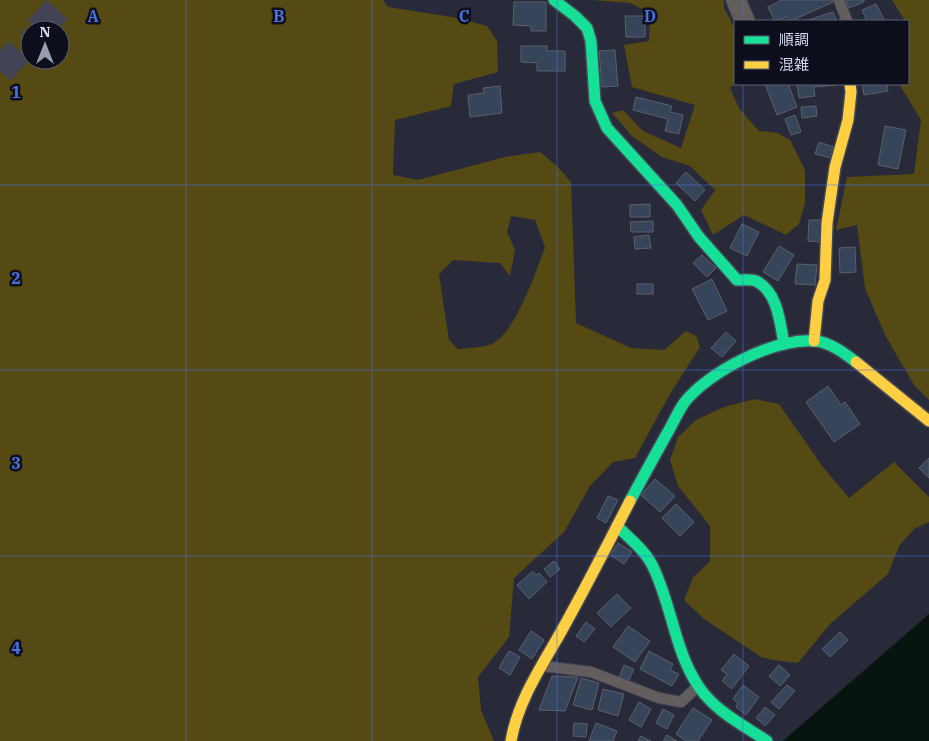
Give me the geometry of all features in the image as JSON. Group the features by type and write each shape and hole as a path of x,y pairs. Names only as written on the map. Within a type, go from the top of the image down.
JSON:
{"street":[{"path":"554,0 587,28 591,42 595,102 607,128 677,204 699,236 737,280 756,281 766,289 774,302 784,344"},
{"path":"736,0 745,20"},
{"path":"814,341 818,301 825,280 827,222 835,167 848,120 850,85"},
{"path":"512,741 517,713 542,666 656,453 686,401 700,388 722,373 760,353 784,344 814,341 828,344 842,351 929,421"},
{"path":"617,526 638,546 654,568 684,656 698,686 711,702 764,740"}],"lane":[{"path":"839,0 847,20"},
{"path":"542,666 591,672 659,698 681,702 698,686"}],"shaded area":[{"path":"0,0 383,0 388,7 452,17 487,26 497,41 498,72 454,84 451,106 395,120 393,175 418,180 505,157 540,152 559,168 571,182 576,323 631,348 664,350 686,331 696,336 700,347 670,394 635,458 613,462 590,486 564,532 514,578 509,637 478,677 481,710 494,741 0,741","holes":["511,216 535,220 545,247 530,287 515,317 498,340 485,346 458,349 449,340 439,274 453,260 500,263 510,276 515,250 507,232"]},
{"path":"592,0 724,0 724,8 734,27 734,84 730,88 739,108 759,131 778,133 790,140 805,170 805,203 799,224 786,235 744,215 713,235 701,210 715,190 690,166 662,157 632,136 612,113 623,110 643,131 681,148 695,105 632,87 624,45 649,41 650,13 630,3"},
{"path":"892,0 929,0 929,400 914,385 885,335 865,288 857,225 836,230 847,177 914,174 921,120 900,85 909,85 909,20 904,20"},
{"path":"755,399 779,404 823,467 849,498 894,462 929,497 929,522 914,529 899,546 888,574 830,624 798,663 761,657 704,619 684,600 693,578 710,561 710,526 678,486 670,460 678,437 696,420 724,407"},
{"path":"929,614 929,741 782,741 784,740"}],"building":[{"path":"832,0 833,2 793,20 787,17 774,20 768,7 780,1"},
{"path":"846,0 864,0 864,2 849,8"},
{"path":"514,2 546,2 546,31 531,31 531,26 513,25"},
{"path":"876,4 884,20 867,20 862,10"},
{"path":"833,12 837,20 808,20"},
{"path":"625,16 645,16 645,37 626,37"},
{"path":"521,46 547,46 547,51 565,51 565,71 537,71 537,63 521,62"},
{"path":"615,50 618,86 602,87 599,51"},
{"path":"765,85 788,85 797,107 777,115"},
{"path":"797,85 837,85 814,87 815,96 799,98"},
{"path":"862,85 887,85 888,91 864,95"},
{"path":"500,86 502,113 470,117 468,95 484,93 483,88"},
{"path":"636,97 672,106 670,112 683,115 679,134 665,131 668,119 633,110"},
{"path":"816,106 817,116 802,118 801,107"},
{"path":"795,115 801,132 791,135 785,119"},
{"path":"885,126 906,130 898,169 878,165"},
{"path":"819,142 834,147 831,158 815,154"},
{"path":"686,172 705,190 695,201 676,183"},
{"path":"650,204 650,217 630,217 630,205"},
{"path":"809,220 821,220 820,242 808,241"},
{"path":"653,221 653,232 631,232 630,222"},
{"path":"742,224 759,232 747,256 730,248"},
{"path":"649,235 651,248 635,249 634,237"},
{"path":"779,246 794,255 778,281 763,272"},
{"path":"855,247 856,272 840,273 839,248"},
{"path":"702,255 716,268 707,277 693,263"},
{"path":"797,264 817,265 815,285 795,284"},
{"path":"712,279 727,311 708,320 692,289"},
{"path":"637,284 653,284 653,294 637,294"},
{"path":"726,332 736,341 722,357 711,348"},
{"path":"828,386 841,405 845,402 860,424 834,442 806,402"},
{"path":"929,458 929,478 919,468"},
{"path":"655,479 675,496 660,512 641,495"},
{"path":"608,496 618,500 606,523 597,518"},
{"path":"676,504 694,522 680,536 662,518"},
{"path":"618,543 632,552 624,564 610,555"},
{"path":"554,561 560,569 550,577 544,569"},
{"path":"533,571 536,575 539,573 547,582 529,599 517,585"},
{"path":"617,594 631,608 611,627 597,613"},
{"path":"586,622 595,629 584,642 576,636"},
{"path":"628,626 650,641 635,662 613,647"},
{"path":"531,631 544,640 532,659 519,650"},
{"path":"840,632 848,640 830,657 822,649"},
{"path":"509,651 520,657 510,675 499,668"},
{"path":"649,651 673,664 670,670 679,674 672,686 640,669"},
{"path":"734,654 749,666 732,689 722,681 727,674 721,670"},
{"path":"624,665 634,669 628,682 619,678"},
{"path":"779,665 790,675 780,686 769,676"},
{"path":"552,676 578,677 565,711 539,710"},
{"path":"581,678 599,683 592,710 573,705"},
{"path":"743,685 759,697 746,715 736,707 738,703 733,699"},
{"path":"787,685 795,691 779,709 771,702"},
{"path":"603,689 624,694 618,716 598,710"},
{"path":"639,702 651,709 641,727 629,720"},
{"path":"765,707 775,715 765,726 756,718"},
{"path":"693,708 712,720 698,741 686,741 676,734"},
{"path":"663,709 674,715 667,729 656,723"},
{"path":"574,723 587,724 586,737 573,736"},
{"path":"596,723 617,731 613,741 589,741"},
{"path":"667,735 677,741 663,741"},
{"path":"641,736 651,741 638,741"}],"tunnel":[{"path":"47,20 66,0"},
{"path":"0,71 20,50"}],"traffic: fast":[{"path":"554,0 587,28 591,41 595,101 607,128 677,205 699,237 737,280 756,281 769,293 777,309 784,344"},
{"path":"630,501 684,403 695,391 726,369 763,351 800,341 816,341 827,344 856,362"},
{"path":"617,526 638,546 651,563 660,584 684,659 699,687 721,710 767,741"}],"traffic: slow":[{"path":"814,341 818,301 825,280 827,223 835,167 848,120 850,85"},
{"path":"856,362 929,421"},
{"path":"511,741 514,726 525,697 580,598 630,501"}]}
